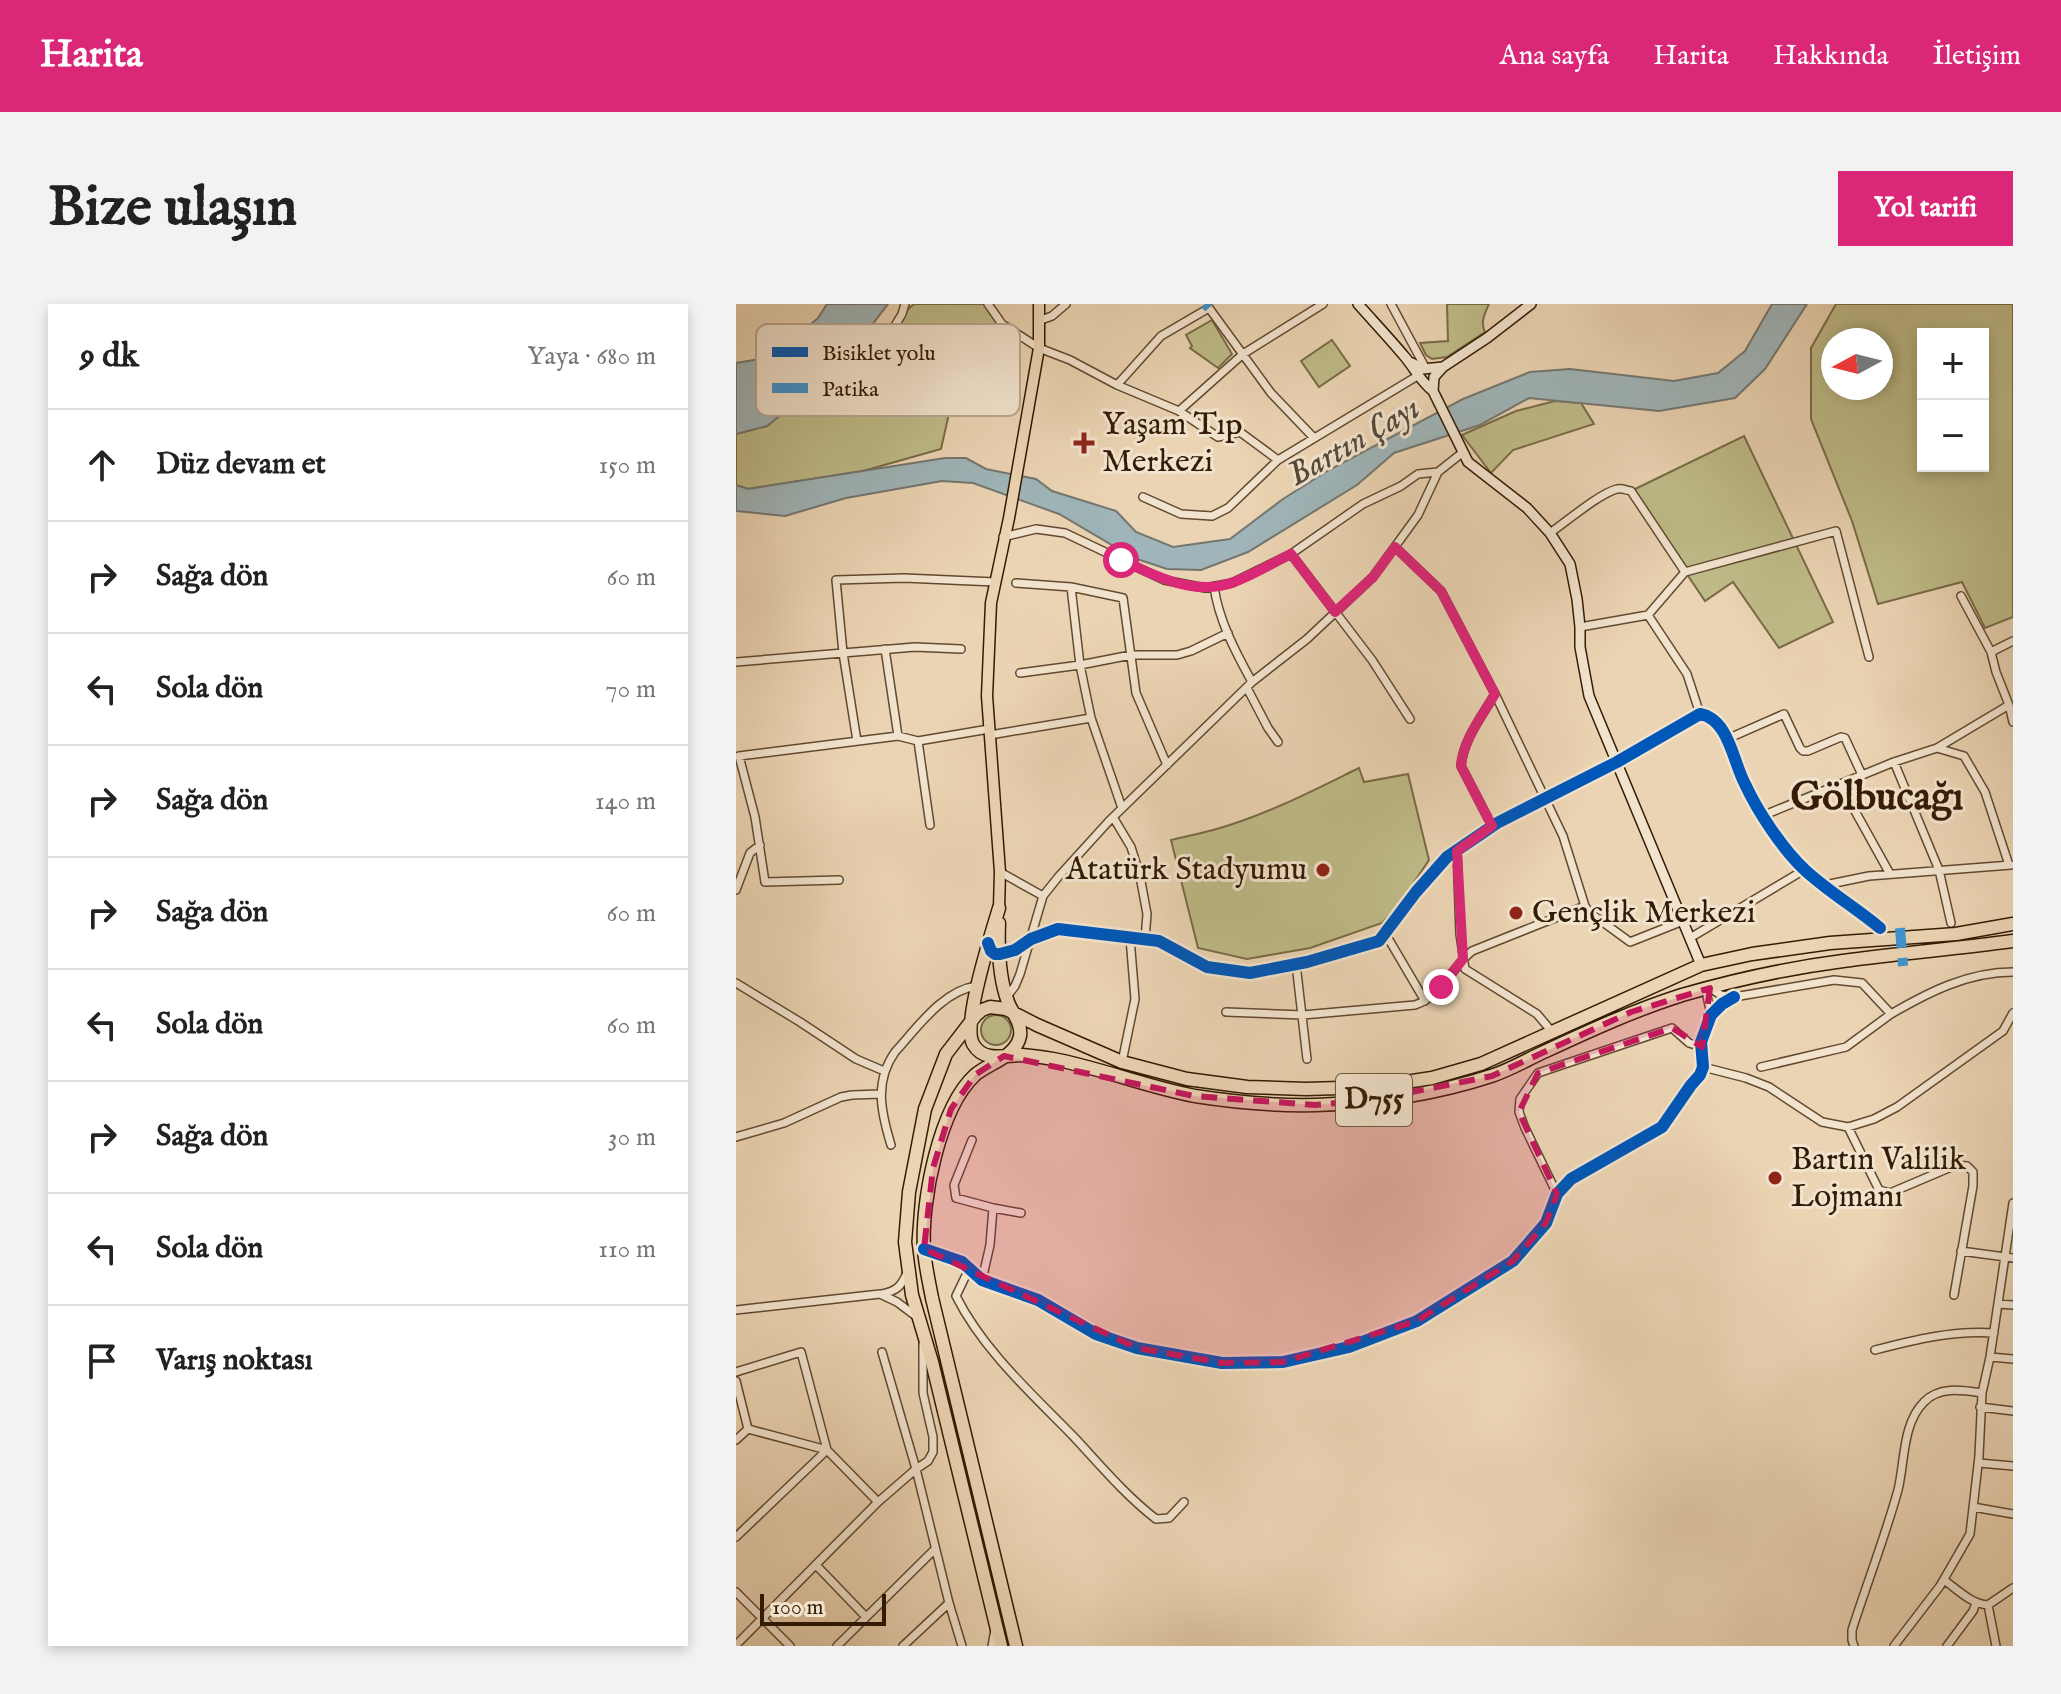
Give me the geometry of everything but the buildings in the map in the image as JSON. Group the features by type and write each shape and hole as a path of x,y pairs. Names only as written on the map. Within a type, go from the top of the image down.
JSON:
{"highway":[{"path":"999,908 1002,1002 1018,1021 1020,1037 1017,1045 1004,1056 975,1075 960,1092 951,1109 933,1168 924,1249 932,1298 1016,1646"},
{"name":"D755","path":"1013,1014 1122,1062 1187,1079 1247,1087 1373,1087 1432,1078 1481,1064 1701,965 1830,943 1956,934 2013,924"},
{"name":"D755","path":"1004,1056 1054,1059 1194,1096 1315,1105 1372,1100 1433,1091 1492,1076 1631,1012 1777,971 2013,941"},
{"path":"999,948 977,986 970,1039 980,1052 996,1058 1004,1056"},
{"path":"1701,965 1710,988"},
{"path":"1001,1646 932,1362 917,1317 905,1242 909,1192 925,1109 946,1054 982,1010 1002,1002"}],"main road":[{"path":"999,908 1000,872 987,696 991,603 1039,348 1039,304"},
{"path":"1358,304 1405,357 1426,375 1468,462 1527,508 1550,533 1570,564 1589,696 1701,965"},
{"path":"1426,375 1487,338 1531,304"}],"street":[{"path":"896,324 905,304"},
{"path":"902,314 914,304"},
{"path":"988,304 1002,324"},
{"path":"1041,320 1052,316 1066,304"},
{"path":"1179,411 1243,354 1323,304"},
{"path":"1143,497 1181,514 1212,516 1228,508 1278,460 1426,375 1391,304"},
{"path":"1117,385 1161,336 1210,305 1271,393 1314,438"},
{"path":"1020,336 1117,385 1179,411 1218,437 1240,432 1278,460"},
{"path":"1002,1002 1020,974 1043,896 1059,876 1113,817 1249,685 1307,639 1373,577 1418,515 1438,472 1460,449"},
{"path":"1003,537 1036,529 1065,533 1164,580 1205,588 1232,583 1291,554 1363,504 1418,474 1438,472"},
{"path":"1550,533 1615,490 1631,491 1685,572"},
{"path":"1580,627 1648,615 1685,572 1836,531 1869,657"},
{"path":"1395,547 1441,591 1495,694 1563,836 1585,906 1630,942 1683,921"},
{"path":"1291,554 1372,660 1410,719"},
{"path":"857,741 843,653 836,580 904,578 995,582"},
{"path":"1016,583 1071,587 1123,598 1136,693 1167,765"},
{"path":"1214,586 1215,600 1249,685 1268,728 1278,742"},
{"path":"1071,587 1080,665 1091,718 1122,808"},
{"path":"1961,596 1991,652 2013,722"},
{"path":"1648,615 1687,674 1700,714"},
{"path":"1020,673 1131,655 1177,655 1228,633"},
{"path":"1991,652 2013,641"},
{"path":"736,662 915,647 961,649"},
{"path":"885,649 898,736"},
{"path":"1492,826 1461,766 1469,738 1495,694"},
{"path":"1762,816 1894,762 1937,748 2009,705"},
{"path":"999,948 1015,950 1031,939 1058,929 1159,941 1207,967 1250,973 1379,941 1447,857 1492,826 1617,762 1700,714 1713,718 1727,739 1743,782 1762,816 1804,870 1880,928"},
{"path":"1727,739 1784,714 1803,751 1845,738 1862,775"},
{"path":"839,880 765,882 755,817 737,752 898,736 918,741 1091,718"},
{"path":"918,741 930,825"},
{"path":"1825,885 1869,876 2011,865 1985,792 1964,756 1937,748"},
{"path":"1894,762 1939,870 1951,923"},
{"path":"1840,784 1890,874"},
{"path":"1113,817 1131,847 1140,876 1147,914 1145,939"},
{"path":"736,890 750,853 760,845"},
{"path":"1457,851 1465,969 1537,1014 1553,1033"},
{"path":"1690,938 1804,870"},
{"path":"1000,872 1043,896"},
{"path":"1226,1012 1303,1015 1415,1005 1434,995 1472,951 1585,906"},
{"path":"1385,933 1425,1001"},
{"path":"1122,1062 1135,999 1130,938"},
{"path":"1296,964 1307,1059"},
{"path":"1761,1067 1846,1047 1926,993 1961,980 2013,972"},
{"path":"1711,1015 1707,996 1710,988 1721,995 1734,997 1834,980 1862,983 1891,1014"},
{"path":"736,983 856,1059 884,1071"},
{"path":"891,1145 880,1094 884,1071 895,1052 949,996 961,989 977,986"},
{"path":"924,1249 962,1262 982,1280 1038,1300 1096,1334 1137,1348 1222,1363 1283,1362 1349,1347 1417,1321 1513,1261 1546,1223 1557,1194 1571,1179 1662,1127 1700,1075 1703,1067 1701,1042 1711,1015 1734,997"},
{"path":"1703,1067 1769,1087 1822,1122 1848,1127 1874,1119 1897,1107 2003,1031 2012,1017"},
{"path":"1557,1194 1519,1112 1520,1099 1538,1073 1672,1028 1689,1043 1702,1047"},
{"path":"736,1137 784,1123 841,1097 880,1094"},
{"path":"1848,1127 1879,1190 1890,1193 1956,1165 1967,1166 1973,1172 1954,1295"},
{"path":"972,1140 954,1185 956,1198 1021,1213"},
{"path":"1894,1646 1944,1580 1970,1534 1979,1463 1980,1407 2009,1258 2013,1203"},
{"path":"982,1280 990,1245 993,1208"},
{"path":"1961,1251 2009,1258"},
{"path":"969,1269 956,1296 968,1321 1120,1489 1156,1519 1169,1518 1184,1502"},
{"path":"736,1310 894,1292 908,1271"},
{"path":"880,1294 917,1317"},
{"path":"1998,1304 2013,1305"},
{"path":"1875,1350 1950,1334 1994,1333"},
{"path":"736,1645 878,1502 928,1461 933,1452 933,1437 923,1393 923,1336"},
{"path":"736,1372 801,1352 827,1450 878,1502"},
{"path":"882,1352 962,1646"},
{"path":"1990,1357 2013,1359"},
{"path":"736,1381 748,1429"},
{"path":"1854,1646 1852,1630 1892,1509 1909,1429 1916,1414 1924,1401 1940,1393 1962,1390 1982,1393"},
{"path":"1980,1407 2013,1411"},
{"path":"748,1429 827,1450"},
{"path":"736,1440 748,1429"},
{"path":"736,1537 827,1450"},
{"path":"1979,1463 2013,1466"},
{"path":"1973,1507 2013,1514"},
{"path":"837,1646 935,1549"},
{"path":"816,1565 866,1617"},
{"path":"1944,1580 1976,1603 1988,1605 2013,1588"},
{"path":"736,1592 790,1646"},
{"path":"903,1646 949,1603"},
{"path":"1947,1646 1976,1603"},
{"path":"1988,1605 1996,1646"},
{"path":"992,1646 996,1624"}],"highlighted area":[{"path":"1710,988 1702,1047 1672,1028 1538,1073 1519,1112 1557,1194 1546,1223 1513,1261 1417,1321 1283,1362 1222,1363 1137,1348 924,1249 933,1168 951,1109 975,1075 1004,1056 1194,1096 1315,1105 1372,1100 1492,1076 1631,1012"}],"shaded area":[{"path":"914,304 988,304 1002,324 896,324"},
{"path":"1447,304 1489,304 1483,321 1485,332 1447,357 1432,359 1420,343 1448,341"},
{"path":"1836,304 2013,304 2013,617 1985,628 1962,582 1878,604 1852,521 1811,419 1811,348 1821,330 1821,400 1893,400 1893,328 1822,328"},
{"path":"1212,320 1232,354 1218,368 1190,348 1192,346 1186,335"},
{"path":"1332,340 1350,366 1319,387 1301,361"},
{"path":"1555,401 1581,403 1594,424 1513,450 1491,473 1462,435 1516,411"},
{"path":"779,416 948,416 941,449 863,471 748,489 736,485 736,434 767,426"},
{"path":"1744,436 1833,622 1779,648 1733,582 1705,601 1631,491"},
{"name":"Atatürk Stadyumu","path":"1359,768 1364,782 1408,774 1429,860 1398,906 1382,923 1310,948 1247,959 1198,948 1171,840 1256,816"},
{"path":"996,1015 1007,1019 1011,1030 1007,1041 996,1045 985,1041 981,1030 985,1019"}],"water":[{"path":"827,304 888,304 873,324 811,324"},
{"path":"1772,304 1807,304 1765,369 1735,398 1659,411 1529,398 1480,425 1394,453 1357,485 1248,552 1201,570 1167,569 1134,558 1059,514 973,483 942,481 846,498 785,516 736,511 736,485 748,489 945,458 966,458 986,469 1036,479 1052,491 1116,511 1136,532 1173,547 1230,539 1283,499 1329,470 1463,399 1530,372 1570,369 1674,381 1718,373 1745,351"},
{"path":"756,360 756,416 779,416 767,426 736,434 736,363"}],"marked path":[{"path":"1205,304 1209,308"},
{"path":"1900,928 1903,966"}],"cycle path":[{"path":"988,943 991,951 1000,954 1058,929 1159,941 1207,967 1250,973 1307,962 1379,941 1447,857 1497,823 1617,762 1700,714 1718,724 1724,733 1750,795 1797,862 1880,928"},
{"path":"924,1249 962,1262 982,1280 1038,1300 1096,1334 1137,1348 1222,1363 1283,1362 1349,1347 1417,1321 1513,1261 1546,1223 1557,1194 1571,1179 1662,1127 1700,1075 1703,1067 1701,1042 1711,1015 1734,997"}],"place":[{"name":"Yaşam Tıp Merkezi","path":"1084,443"},
{"name":"Atatürk Stadyumu","path":"1323,870"},
{"name":"Gençlik Merkezi","path":"1516,913"},
{"name":"Bartın Valilik Lojmanı","path":"1775,1178"}],"district":[{"name":"Gölbucağı","path":"1877,798"}],"route":[{"path":"1121,560 1164,580 1205,588 1232,583 1291,554 1335,612 1373,577 1395,547 1441,591 1495,694 1469,738 1461,759 1461,766 1492,826 1457,851 1463,959 1441,987"}],"water label":[{"name":"Bartın Çayı","path":"1354,442"}]}
